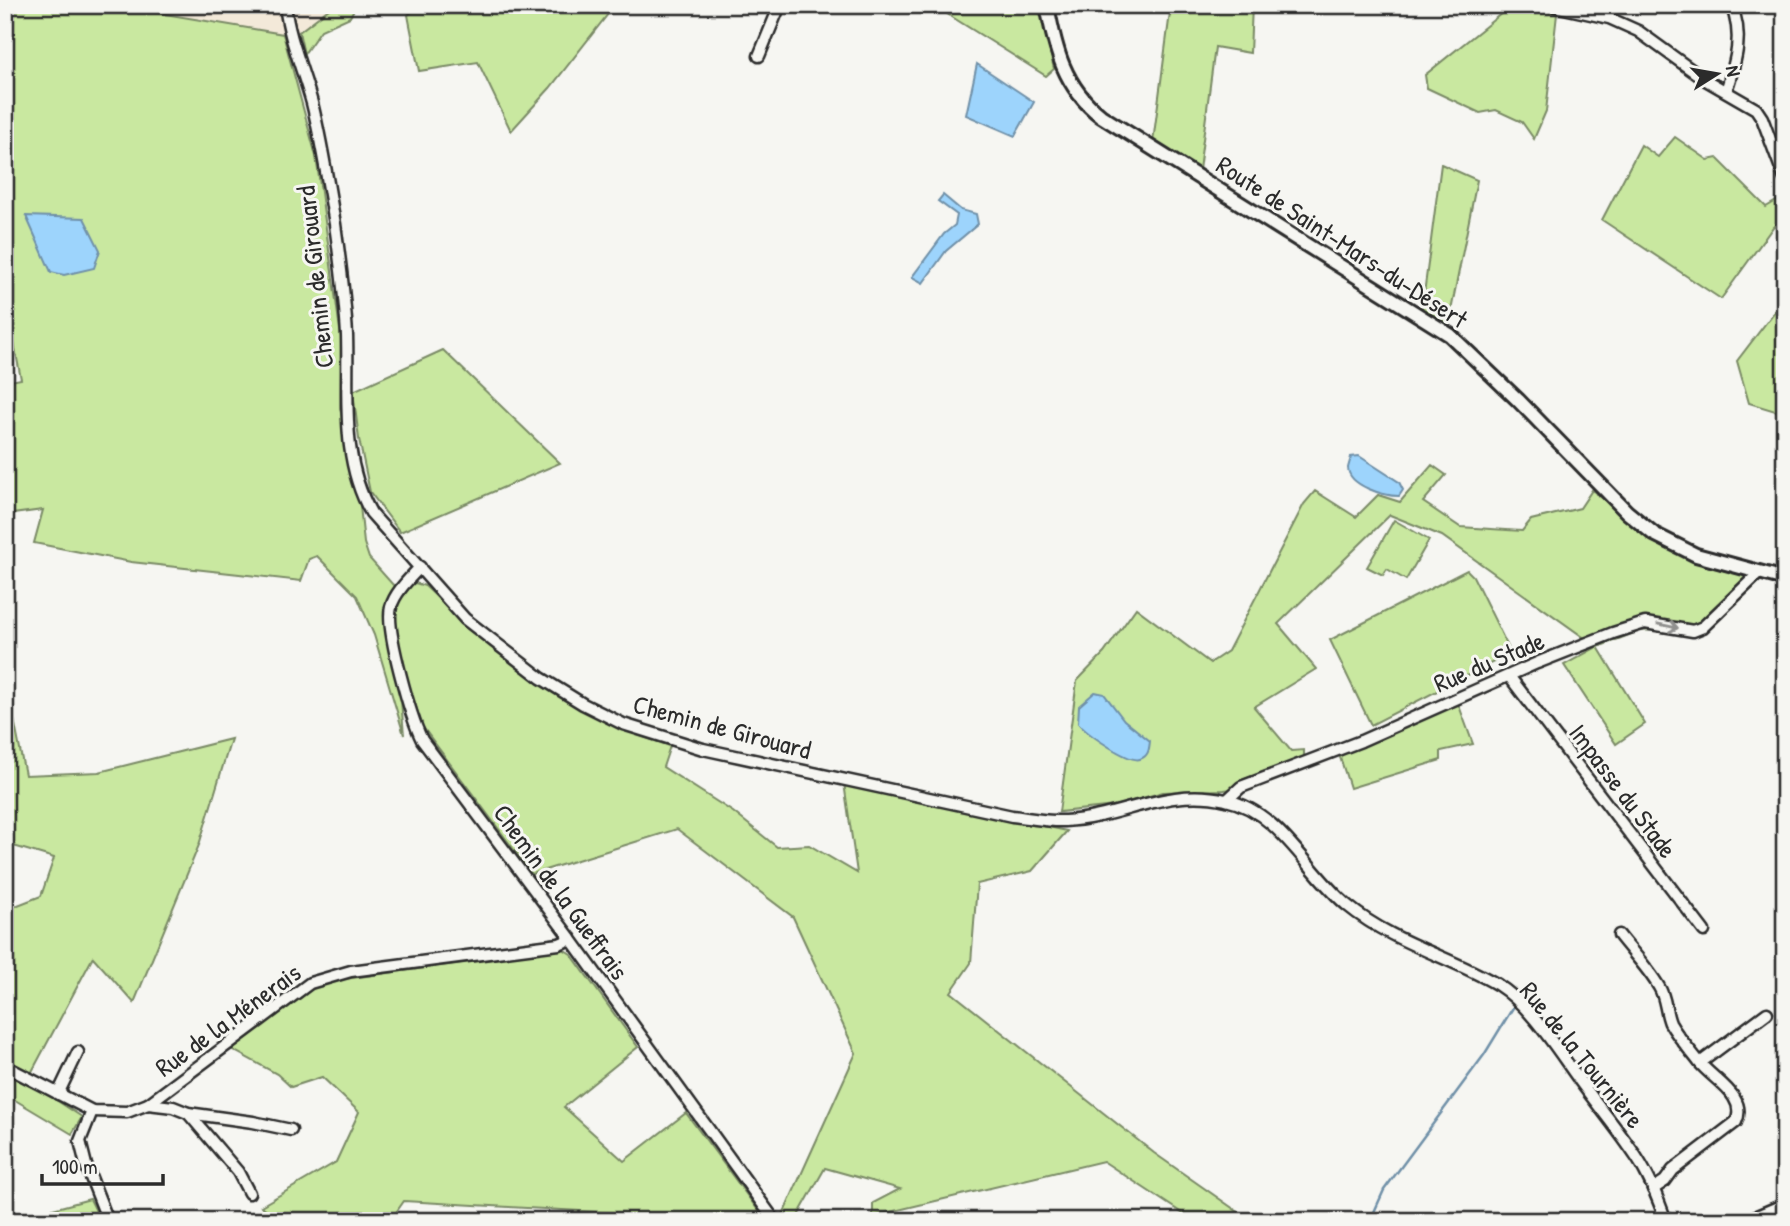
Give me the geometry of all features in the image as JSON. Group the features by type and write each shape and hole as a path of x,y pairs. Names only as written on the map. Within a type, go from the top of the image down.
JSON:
{"main road":[{"name":"Route de Saint-Mars-du-Désert","path":"1047,5 1059,60 1067,77 1082,99 1101,116 1450,335 1518,400 1627,512 1654,534 1696,555 1785,579"}],"street":[{"name":"Chemin de Girouard","path":"285,5 296,54 312,102 335,228 346,334 345,408 356,478 371,513 465,619 541,678 583,704 623,724 667,740 999,813 1050,821 1089,818 1172,796 1227,800 1242,805 1268,822 1336,897 1354,912 1392,935"},
{"path":"759,56 780,5"},
{"path":"1550,5 1609,18 1638,32 1704,79 1756,109 1785,179"},
{"path":"1726,91 1738,54 1737,19 1731,5"},
{"name":"Chemin de la Gueffrais","path":"420,567 395,597 390,617 411,714 422,740 775,1221"},
{"name":"Rue du Stade","path":"1227,800 1241,787 1361,741 1603,638 1645,623 1693,631 1703,626 1759,573"},
{"name":"Impasse du Stade","path":"1509,676 1704,931"},
{"name":"Rue de la Tournière","path":"1392,935 1500,986 1522,1007 1541,1028 1630,1149 1653,1189 1666,1221"},
{"path":"1619,935 1658,985 1665,998 1671,1023 1700,1063 1739,1104 1740,1113 1736,1122 1673,1170 1665,1181 1653,1189"},
{"name":"Rue de la Ménerais","path":"5,1066 92,1111 127,1112 148,1104 310,983 351,971 559,944 570,939"},
{"path":"1700,1063 1767,1013"},
{"path":"58,1094 78,1052"},
{"path":"171,1086 173,1107"},
{"path":"148,1104 291,1129"},
{"path":"92,1111 80,1140 86,1165 108,1221"},
{"path":"188,1113 238,1172 249,1193"},
{"path":"1745,1221 1785,1204"}],"shaded area":[{"path":"113,5 334,5 299,32 283,34"}],"green space":[{"path":"16,5 112,5 283,34 316,156 341,337 340,408 369,558 393,585 415,583 425,586 459,618 595,714 629,732 670,746 663,767 733,812 777,847 809,845 857,873 844,783 1067,831 1032,871 977,884 971,963 951,992 1154,1153 1251,1221 1194,1221 1103,1161 873,1216 873,1203 900,1189 825,1168 795,1221 782,1221 856,1053 793,917 677,829 532,874 422,726 414,700 401,700 404,735 374,635 357,596 317,556 309,559 301,581 131,562 34,543 43,510 5,515 5,382 21,379 5,297 5,15"},
{"path":"334,5 356,5 350,17 321,30 304,54 299,32"},
{"path":"420,5 615,5 550,88 511,131 478,62 419,71 408,15"},
{"path":"933,5 1039,5 1054,69 1046,76"},
{"path":"1171,5 1252,5 1250,53 1215,47 1199,170 1153,142"},
{"path":"1512,5 1535,5 1557,14 1546,111 1534,139 1522,122 1496,110 1480,113 1427,88 1425,75"},
{"path":"1675,137 1708,160 1717,158 1766,207 1785,196 1785,217 1773,227 1721,299 1602,220 1641,145 1658,157"},
{"path":"1441,164 1477,180 1448,326 1422,309"},
{"path":"1785,298 1785,414 1749,403 1737,361"},
{"path":"443,350 560,463 400,532 370,492 353,391"},
{"path":"1432,465 1446,475 1423,502 1460,527 1522,531 1531,520 1580,508 1592,490 1662,547 1711,567 1761,580 1703,634 1639,631 1598,647 1645,724 1616,744 1564,665 1597,647 1442,536 1390,515 1278,624 1316,669 1254,707 1291,751 1304,750 1304,758 1242,780 1232,789 1163,792 1115,806 1059,812 1077,681 1104,653 1136,608 1210,663 1228,651 1304,504 1315,491 1356,517 1378,495 1400,502"},
{"path":"1394,520 1429,540 1406,580 1387,569 1383,575 1367,567"},
{"path":"1467,570 1473,576 1511,653 1371,725 1330,640"},
{"path":"5,674 25,775 99,772 231,739 199,845 134,1003 93,957 27,1081 82,1117 72,1134 5,1094 5,910 41,896 54,858 10,845 5,826"},
{"path":"1458,703 1473,744 1441,751 1441,760 1350,788 1339,754"},
{"path":"563,949 571,954 638,1047 564,1107 624,1161 686,1113 766,1221 616,1221 615,1213 404,1201 390,1221 285,1221 261,1206 336,1162 359,1112 322,1077 291,1087 277,1074 229,1048 309,990 337,980"},
{"path":"90,1199 101,1221 22,1221 53,1209"}],"water":[{"path":"977,64 1034,102 1015,136 966,115"},
{"path":"943,195 961,210 976,214 978,224 946,251 923,283 912,277 944,234 955,225 957,215 938,201"},
{"path":"26,216 84,218 100,250 94,268 64,275 51,272"},
{"path":"1359,456 1399,482 1403,490 1399,496 1377,492 1354,480 1348,467 1351,457"},
{"path":"1095,692 1104,694 1124,720 1150,741 1145,756 1135,759 1118,752 1078,723 1079,706"}],"waterway":[{"path":"1370,1221 1384,1190 1484,1055 1514,1006"}]}
